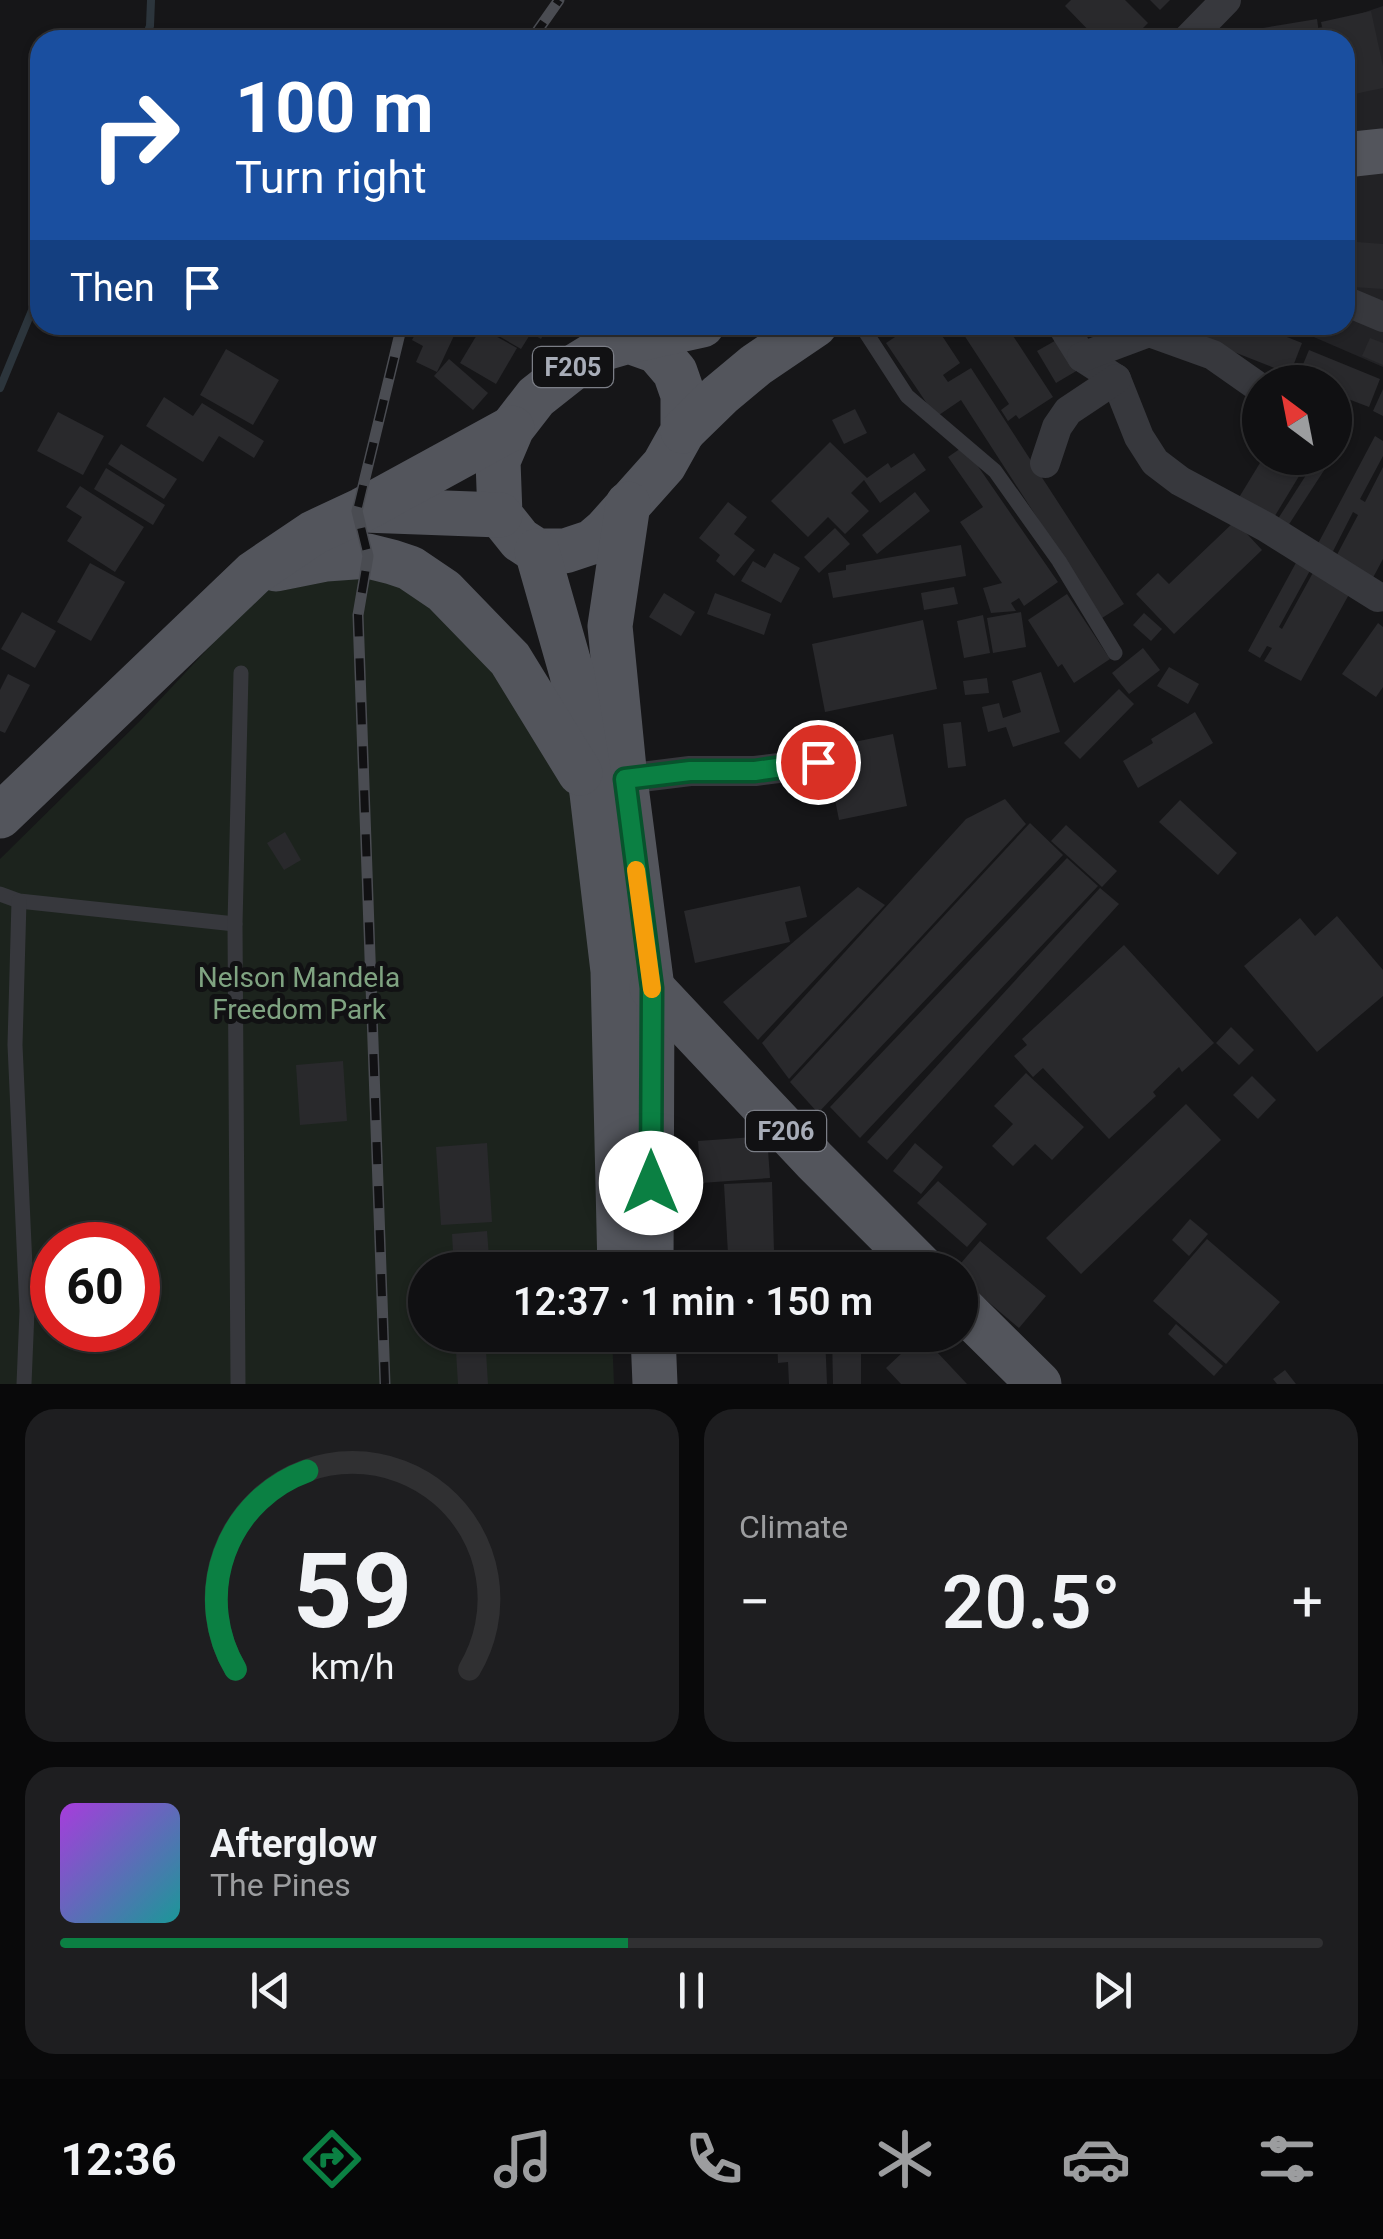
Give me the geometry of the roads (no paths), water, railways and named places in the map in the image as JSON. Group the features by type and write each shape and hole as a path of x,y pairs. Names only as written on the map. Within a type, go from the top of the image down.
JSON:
{"main road":[{"path":"1355,154 1383,151"},
{"path":"1355,183 1383,180"},
{"name":"F205","path":"500,515 498,460 512,428 536,397 605,348 659,335"},
{"path":"362,510 500,515 520,540 537,551 565,552 592,542 664,465 683,431 720,394 801,335"},
{"name":"F205","path":"629,342 657,351 674,372 683,395 683,431"},
{"path":"0,816 254,573 312,533 512,428"},
{"path":"620,1252 609,786 610,626 628,504"},
{"path":"537,551 609,786 652,988 651,1252"},
{"path":"254,573 350,556 368,556 410,568 444,591 510,658 609,786"},
{"name":"F206","path":"652,988 906,1252"},
{"path":"978,1324 1039,1384"},
{"path":"622,1352 623,1384"},
{"path":"654,1352 655,1384"}],"street":[{"path":"1197,30 1226,0"},
{"path":"1355,305 1383,317"},
{"path":"1068,335 1082,357 1116,379 1139,436 1155,462 1180,481 1266,527 1378,598"},
{"path":"1082,357 1141,335"},
{"path":"1157,335 1213,355 1242,375"},
{"path":"1046,463 1057,428 1068,411 1116,379"},
{"path":"609,786 690,771 755,771 818,762"}],"lane":[{"path":"867,335 907,396 995,471 1059,561 1115,653"},
{"path":"238,1384 235,924 241,673"},
{"path":"0,894 19,900 235,924"},
{"path":"19,900 15,1045 27,1311 24,1384"}],"waterway":[{"path":"148,30 151,0"},
{"path":"0,388 30,315"}],"railway":[{"path":"538,30 559,0"},
{"path":"385,1384 358,615 368,556 357,511 400,335"}],"park label":[{"name":"Nelson Mandela Freedom Park","path":"299,993"}]}
